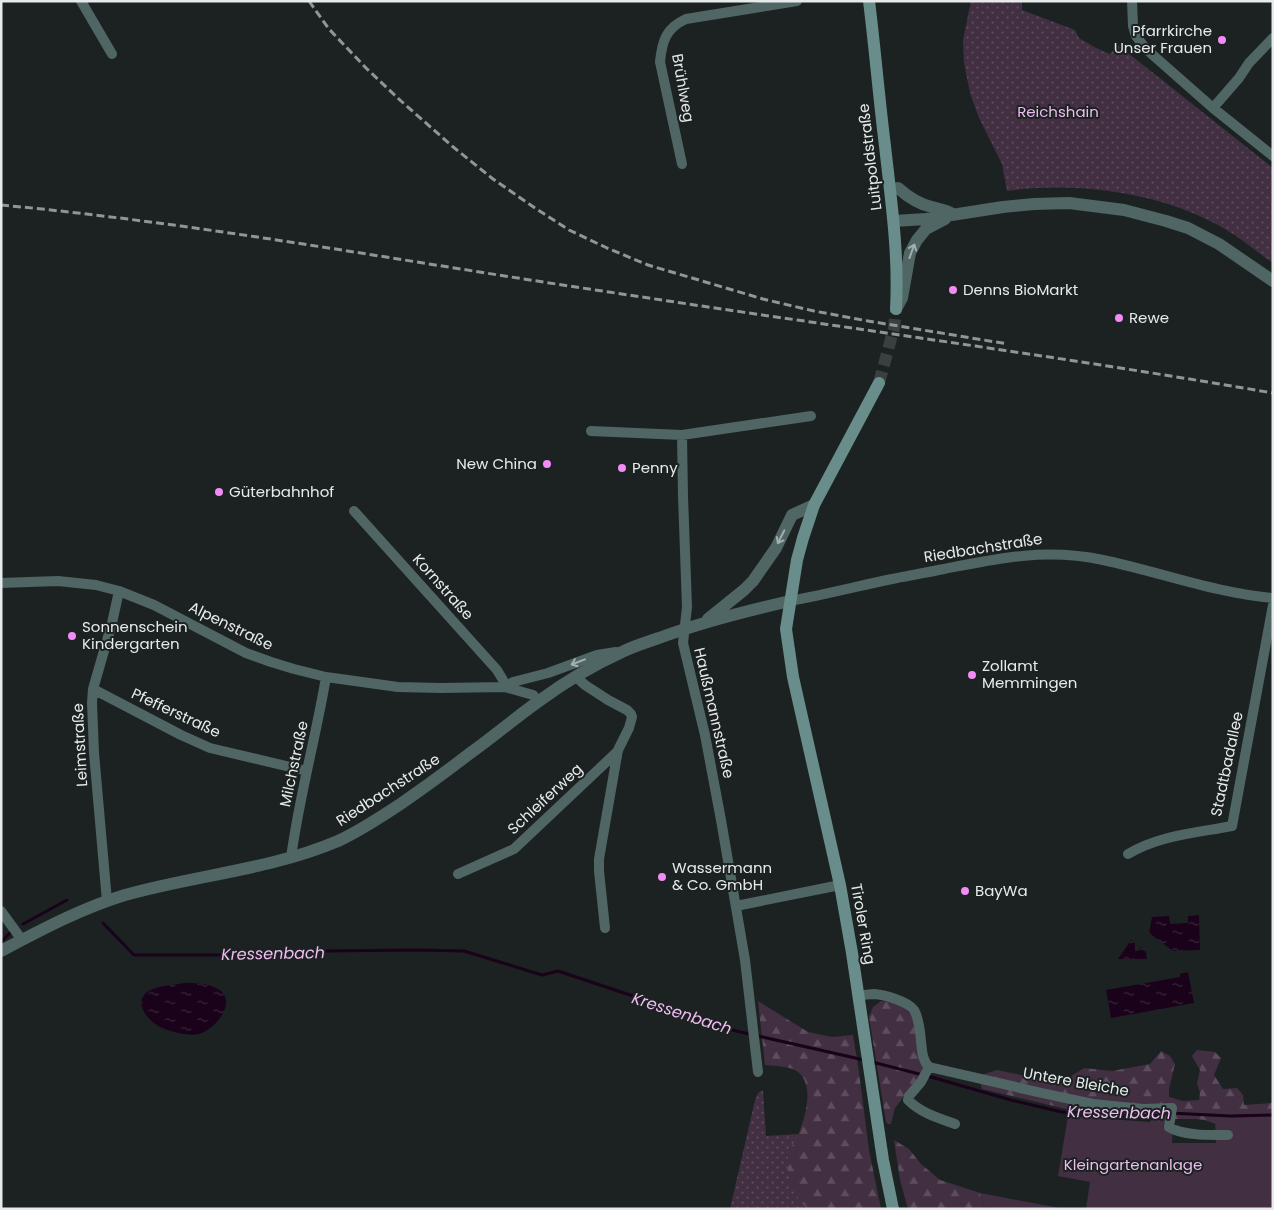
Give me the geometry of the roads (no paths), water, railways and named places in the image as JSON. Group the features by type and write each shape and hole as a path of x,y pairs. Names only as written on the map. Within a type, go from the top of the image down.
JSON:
{"main road":[{"name":"Luitpoldstraße","path":"869,1 894,221 897,265 896,309"},
{"path":"888,169 898,188"},
{"path":"814,505 879,383"},
{"name":"Tiroler Ring","path":"814,505 801,545 786,630 793,677 840,885 883,1160 893,1209"}],"street":[{"path":"82,1 112,54"},
{"name":"Brühlweg","path":"682,164 660,62 661,48 668,33 677,23 686,19 796,1"},
{"path":"1132,1 1133,26 1136,36 1146,49 1212,108 1273,156"},
{"path":"1212,108 1239,78 1249,63 1273,38"},
{"path":"898,188 910,199 931,207 944,209 954,214"},
{"path":"894,221 1043,203 1068,203 1124,210 1188,228 1218,244 1273,281"},
{"path":"896,309 902,298 910,252 917,240 926,229 954,214"},
{"path":"591,431 682,435 811,416"},
{"name":"Haußmannstraße","path":"682,435 682,496 687,607 683,643 715,784 749,987 758,1072"},
{"path":"703,623 753,581 776,548 792,515 814,505"},
{"name":"Kornstraße","path":"354,511 496,670 505,686"},
{"name":"Riedbachstraße","path":"1,951 51,925 107,901 291,858 339,840 382,817 467,756 538,701 575,676 625,650 684,629 756,608 974,563 1052,554 1082,556 1103,560 1227,592 1273,598"},
{"name":"Alpenstraße","path":"1,583 58,581 96,585 119,591 154,605 246,653 294,670 398,687 505,686 532,695 538,701"},
{"name":"Leimstraße","path":"107,901 94,753 92,703 93,689 119,591"},
{"name":"Stadtbadallee","path":"1128,854 1163,839 1232,826 1273,605"},
{"name":"Riedbachstraße","path":"505,686 597,655 625,650"},
{"name":"Milchstraße","path":"291,858 294,833 318,723 326,676"},
{"name":"Schleiferweg","path":"575,676 585,685 627,710 632,717 629,728 618,750 598,865 605,928"},
{"name":"Pfefferstraße","path":"93,689 210,748 307,770"},
{"name":"Schleiferweg","path":"458,874 514,849 618,750"},
{"path":"736,906 840,885"},
{"path":"1,911 22,940"},
{"path":"858,996 873,994 891,997 914,1010 918,1020 926,1072 908,1100 923,1111 955,1124"},
{"name":"Untere Bleiche","path":"926,1072 1093,1104 1142,1109 1172,1108 1169,1127 1187,1133 1228,1136"}],"water":[{"path":"1199,915 1200,950 1173,951 1149,933 1152,917 1169,916 1170,924 1188,923 1188,916"},
{"path":"1131,940 1135,943 1135,951 1138,951 1141,947 1146,952 1147,959 1118,959"},
{"path":"1188,972 1194,1003 1111,1018 1106,990 1180,977 1180,974"},
{"path":"184,983 214,987 222,992 226,998 226,1005 219,1020 206,1031 199,1034 178,1033 158,1026 146,1016 142,1006 143,996 150,990"}],"waterway":[{"name":"Kressenbach","path":"23,924 67,900"},
{"name":"Kressenbach","path":"103,923 134,955 227,955 322,951 464,951 542,975 558,971 723,1028 864,1060"},
{"name":"Kressenbach","path":"1,942 10,933"},
{"name":"Kressenbach","path":"872,1062 1062,1112 1129,1116 1169,1113 1231,1116 1273,1115"}],"tunnel":[{"path":"879,383 894,328 896,309"}],"railway":[{"path":"309,1 329,29 366,68 452,146 493,179 569,230 648,265 763,299 868,321 1008,344"},
{"path":"1,205 154,222 305,244 1273,393"}],"place":[{"name":"Pfarrkirche Unser Frauen","path":"1222,40"},
{"name":"Denns BioMarkt","path":"953,290"},
{"name":"Rewe","path":"1119,318"},
{"name":"New China","path":"547,464"},
{"name":"Penny","path":"622,468"},
{"name":"Güterbahnhof","path":"219,492"},
{"name":"Sonnenschein Kindergarten","path":"72,636"},
{"name":"Zollamt Memmingen","path":"972,675"},
{"name":"Wassermann & Co. GmbH","path":"662,877"},
{"name":"BayWa","path":"965,891"}],"park label":[{"name":"Reichshain","path":"1058,112"},
{"name":"Kleingartenanlage","path":"1133,1165"}]}
